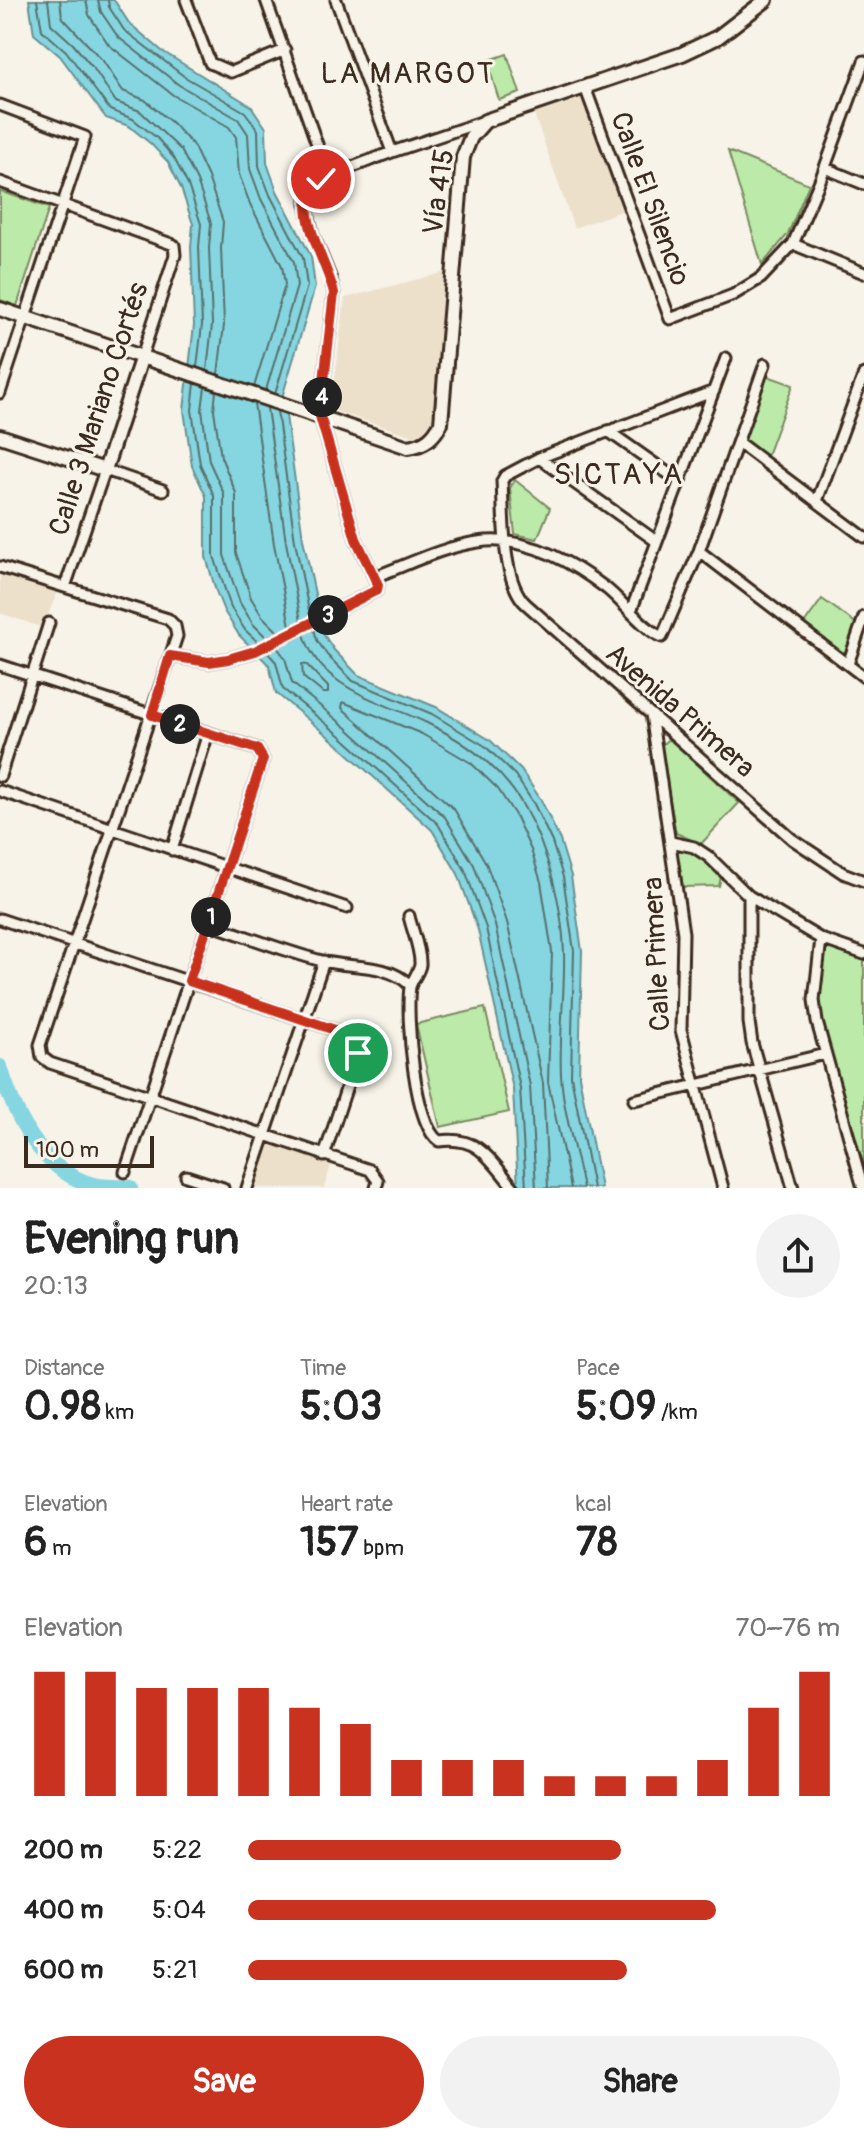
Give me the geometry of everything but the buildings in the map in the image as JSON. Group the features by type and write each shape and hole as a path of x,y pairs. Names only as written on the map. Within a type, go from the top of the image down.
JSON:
{"street":[{"path":"186,0 210,63 219,69 231,72 285,50"},
{"path":"266,0 329,178"},
{"path":"336,0 392,152"},
{"name":"Vía 415","path":"0,309 408,447 419,446 436,433 441,423 463,157 471,137 485,121 706,43 766,0"},
{"name":"Calle El Silencio","path":"585,87 670,319 733,295 761,278 793,244 863,68"},
{"path":"0,105 85,137 0,393"},
{"path":"170,656 190,661 219,661 255,651 377,590 378,585 356,539 320,416 334,293 313,235 306,204 315,183 392,152 485,121"},
{"path":"825,168 864,184"},
{"path":"0,182 63,205"},
{"name":"Calle 3 Mariano Cortés","path":"63,205 174,245 175,255 65,587"},
{"path":"793,244 864,273"},
{"path":"631,611 726,358"},
{"path":"374,577 458,546 482,541 531,547 576,568 662,637 699,551 765,364"},
{"path":"817,501 864,374"},
{"path":"539,458 714,391"},
{"path":"608,431 679,481"},
{"path":"0,436 163,490"},
{"path":"739,443 864,537"},
{"path":"539,458 656,541"},
{"name":"Avenida Primera","path":"539,458 505,476 502,481 506,543 517,596 792,839 843,873 864,881"},
{"path":"699,551 864,677"},
{"path":"0,567 168,619 175,626 177,636 73,942 40,1045 42,1057 50,1063 370,1170 376,1174 377,1184"},
{"path":"848,664 864,617"},
{"path":"0,776 49,623"},
{"path":"0,665 257,749 263,759 125,1172"},
{"name":"Calle Primera","path":"651,714 683,933 681,1030 723,1188"},
{"path":"172,850 208,733"},
{"path":"2,792 347,908"},
{"path":"671,842 694,847 709,857 749,896 821,939 864,954"},
{"path":"749,896 749,1022 793,1188"},
{"path":"409,916 420,965 410,985 409,1028 422,1116 431,1137 439,1141 455,1139 473,1143 514,1188"},
{"path":"0,919 353,1036 359,1043 358,1053 324,1156"},
{"path":"209,924 324,961 387,970 399,974 410,985"},
{"path":"821,939 814,1000 825,1054 863,1188"},
{"path":"247,1188 324,961"},
{"path":"634,1100 825,1054"},
{"path":"186,1176 223,1188"}],"shaded area":[{"path":"583,98 622,211 574,228 534,114"},
{"path":"446,272 434,419 427,431 414,436 331,410 345,298"},
{"path":"0,571 58,590 43,628 0,613"},
{"path":"267,1139 332,1162 324,1188 252,1188"}],"green space":[{"path":"507,54 520,93 499,100 487,61"},
{"path":"728,151 809,184 788,234 762,265"},
{"path":"0,191 49,208 17,306 0,300"},
{"path":"765,375 793,385 766,458 742,442"},
{"path":"515,480 550,508 537,539 515,534 510,488"},
{"path":"822,599 857,624 851,647 842,653 804,624"},
{"path":"667,740 672,741 739,803 701,844 676,833 660,747"},
{"path":"676,844 703,854 722,872 719,886 683,887"},
{"path":"832,946 864,956 864,1170 821,1018 825,947 831,949"},
{"path":"485,1008 509,1112 440,1127 416,1024"}],"water":[{"path":"29,0 114,0 129,23 162,51 251,106 266,128 267,163 277,191 311,256 315,287 283,394 303,539 324,635 358,675 436,707 490,740 521,770 541,800 560,840 571,876 582,951 579,1076 601,1188 518,1188 513,1089 478,930 458,874 432,830 276,693 269,665 239,635 224,611 206,557 206,496 192,466 184,410 194,325 193,224 168,162 129,126 106,118 60,56 34,34"}],"waterway":[{"path":"0,1067 22,1121 32,1138 58,1167 74,1178 93,1185 130,1188"}],"district":[{"name":"LA MARGOT","path":"408,73"},
{"name":"SICTAYA","path":"619,474"}],"route":[{"path":"321,179 310,189 306,204 313,235 334,293 320,416 356,539 378,585 377,590 255,651 209,662 170,656 152,715 257,749 263,759 189,981 353,1036 359,1043 358,1053"}]}
